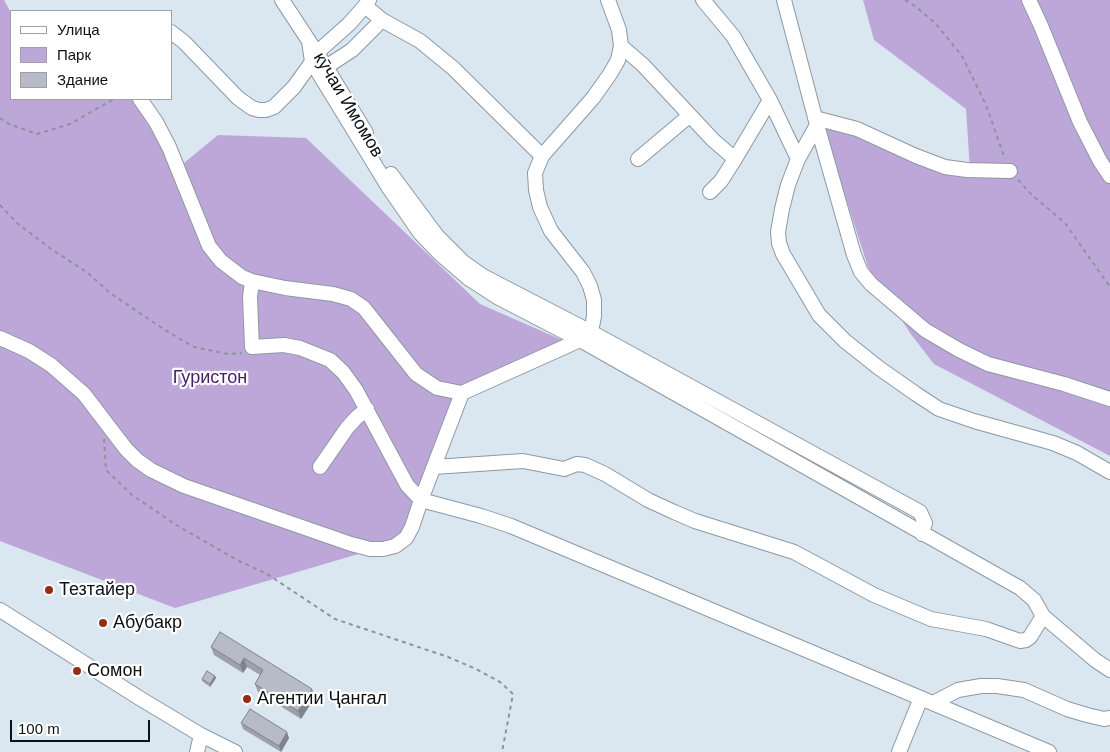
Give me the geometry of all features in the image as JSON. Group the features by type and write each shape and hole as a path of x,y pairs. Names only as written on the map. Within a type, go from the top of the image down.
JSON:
{"street":[{"name":"кӯчаи Имомов","path":"282,0 309,42 315,58 389,188 420,233 439,253 478,286 586,336"},
{"path":"141,100 156,122 169,148 214,254 230,268 252,281 285,288 338,295 351,300 364,308 416,374 437,388 462,393 586,336 594,308 590,286 583,272 551,231 540,207 535,173 542,156 598,90 618,60 621,46 619,30 608,0"},
{"path":"703,0 733,36 770,100 798,159"},
{"path":"784,0 816,122 854,255 861,272 871,284 925,330 958,350 988,364 1064,384 1110,400"},
{"path":"1029,0 1083,128 1110,176"},
{"path":"172,33 184,42 232,93 245,103 259,110 266,110 274,106 294,87 315,58 367,3 382,20 420,41 453,68 542,156"},
{"path":"326,67 352,50 382,20"},
{"path":"621,46 643,65 712,140 736,160"},
{"name":"кӯчаи Имомов","path":"315,58 326,67 384,164 408,198 446,245 483,276 586,336"},
{"path":"710,192 721,181 736,160 770,100"},
{"path":"638,159 689,116"},
{"path":"816,122 788,185 778,232 783,254 819,315 834,332 879,368 939,408 974,422 1054,443 1077,453 1110,472"},
{"path":"816,122 856,129 916,156 945,166 967,170 1010,172"},
{"path":"252,281 250,297 252,347 284,345 300,348 330,360 343,372 367,409 407,485 421,500 511,526 927,700 1027,748 1049,752"},
{"path":"586,336 922,534 1020,588 1034,600 1043,616 1110,670"},
{"path":"0,338 30,351 51,365 84,394 126,449 151,470 184,486 370,549 383,549 395,546 406,538 412,527 462,393"},
{"path":"320,468 347,428 367,409"},
{"path":"434,467 523,461 558,469 564,469 577,464 585,465 605,474 665,508 695,521 794,552 874,595 931,619 986,629 1020,641 1030,637 1043,616"},
{"path":"0,610 201,734 235,752"},
{"path":"899,752 927,700 958,690 981,686 1024,690 1067,709 1104,719 1110,718"},
{"path":"197,752 201,734"}],"path":[{"path":"905,0 936,24 962,56 986,105 1010,172 1032,195 1052,210 1065,223 1110,287"},
{"path":"0,118 9,124 37,134 70,124 112,100"},
{"path":"0,205 17,223 51,249 88,273 110,293 194,347 228,354 243,353 252,347"},
{"path":"102,419 106,470 132,496 147,506 205,542 267,574 335,619 448,657 500,682 513,694 502,752"}],"green space":[{"name":"Гуристон","path":"0,0 4,0 10,11 10,100 135,100 174,171 218,135 306,138 480,304 569,343 460,399 406,540 175,608 0,541"},
{"path":"863,0 1110,0 1110,456 934,364 910,333 868,267 822,124 970,170 966,109 874,40"}],"building":[{"path":"220,632 312,689 298,711 255,684 263,670 244,658 240,665 211,647"},
{"path":"207,671 215,676 210,684 202,679"},
{"path":"250,709 287,732 279,746 241,723"}],"place":[{"name":"Тезтайер","path":"49,590"},
{"name":"Абубакр","path":"103,623"},
{"name":"Сомон","path":"77,671"},
{"name":"Агентии Ҷангал","path":"247,699"}]}
